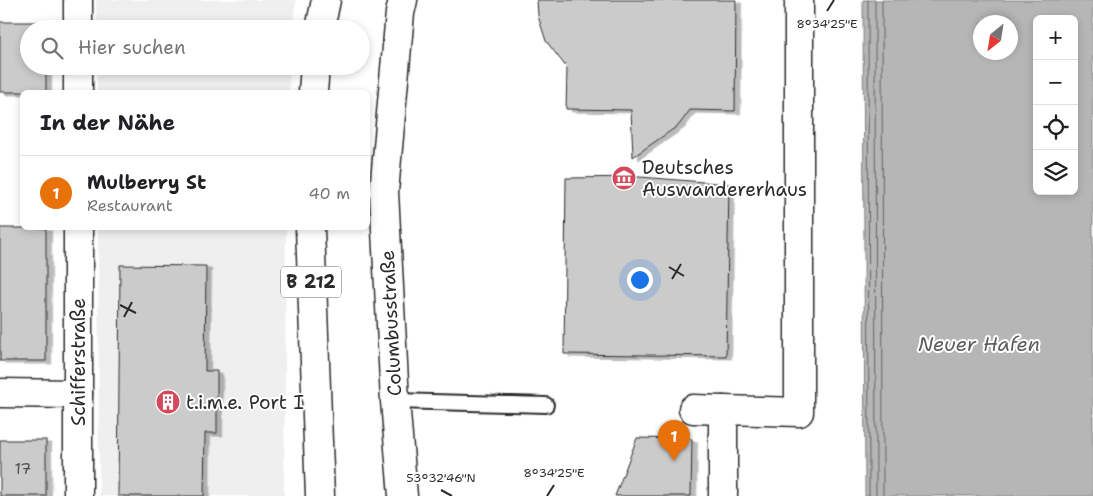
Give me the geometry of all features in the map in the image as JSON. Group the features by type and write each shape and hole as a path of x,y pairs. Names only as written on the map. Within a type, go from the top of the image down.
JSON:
{"street":[{"path":"78,0 78,20"},
{"path":"322,20 326,0"},
{"name":"Columbusstraße","path":"402,0 384,192 395,401 403,496"},
{"path":"693,409 799,412 799,0"},
{"path":"78,75 78,90"},
{"path":"313,90 314,75"},
{"name":"Schifferstraße","path":"78,230 78,496"},
{"name":"B 212","path":"310,230 320,496"},
{"path":"0,393 78,394"},
{"path":"723,410 723,496"}],"lane":[{"path":"395,401 546,405"}],"shaded area":[{"path":"96,0 296,0 293,20 97,20"},
{"path":"97,75 290,75 289,90 97,90"},
{"path":"98,230 286,230 284,496 99,496"}],"water":[{"name":"Neuer Hafen","path":"863,0 1093,0 1093,496 865,496"}],"building":[{"path":"537,0 736,0 735,111 690,110 679,125 633,157 631,110 566,109 567,68 546,41 538,16"},
{"path":"0,22 20,22 20,75 46,75 46,90 0,92"},
{"path":"640,177 729,184 726,356 564,354 566,178"},
{"path":"0,228 46,230 46,361 0,361"},
{"name":"t.i.m.e. Port I","path":"120,265 206,266 205,371 217,371 217,433 205,433 204,496 118,496"},
{"path":"637,438 692,439 691,496 615,496"},
{"path":"0,440 46,440 46,496 0,496"}],"place":[{"name":"Deutsches Auswandererhaus","path":"624,178"},
{"name":"t.i.m.e. Port I","path":"168,402"},
{"name":"Mulberry St","path":"674,461"}]}
